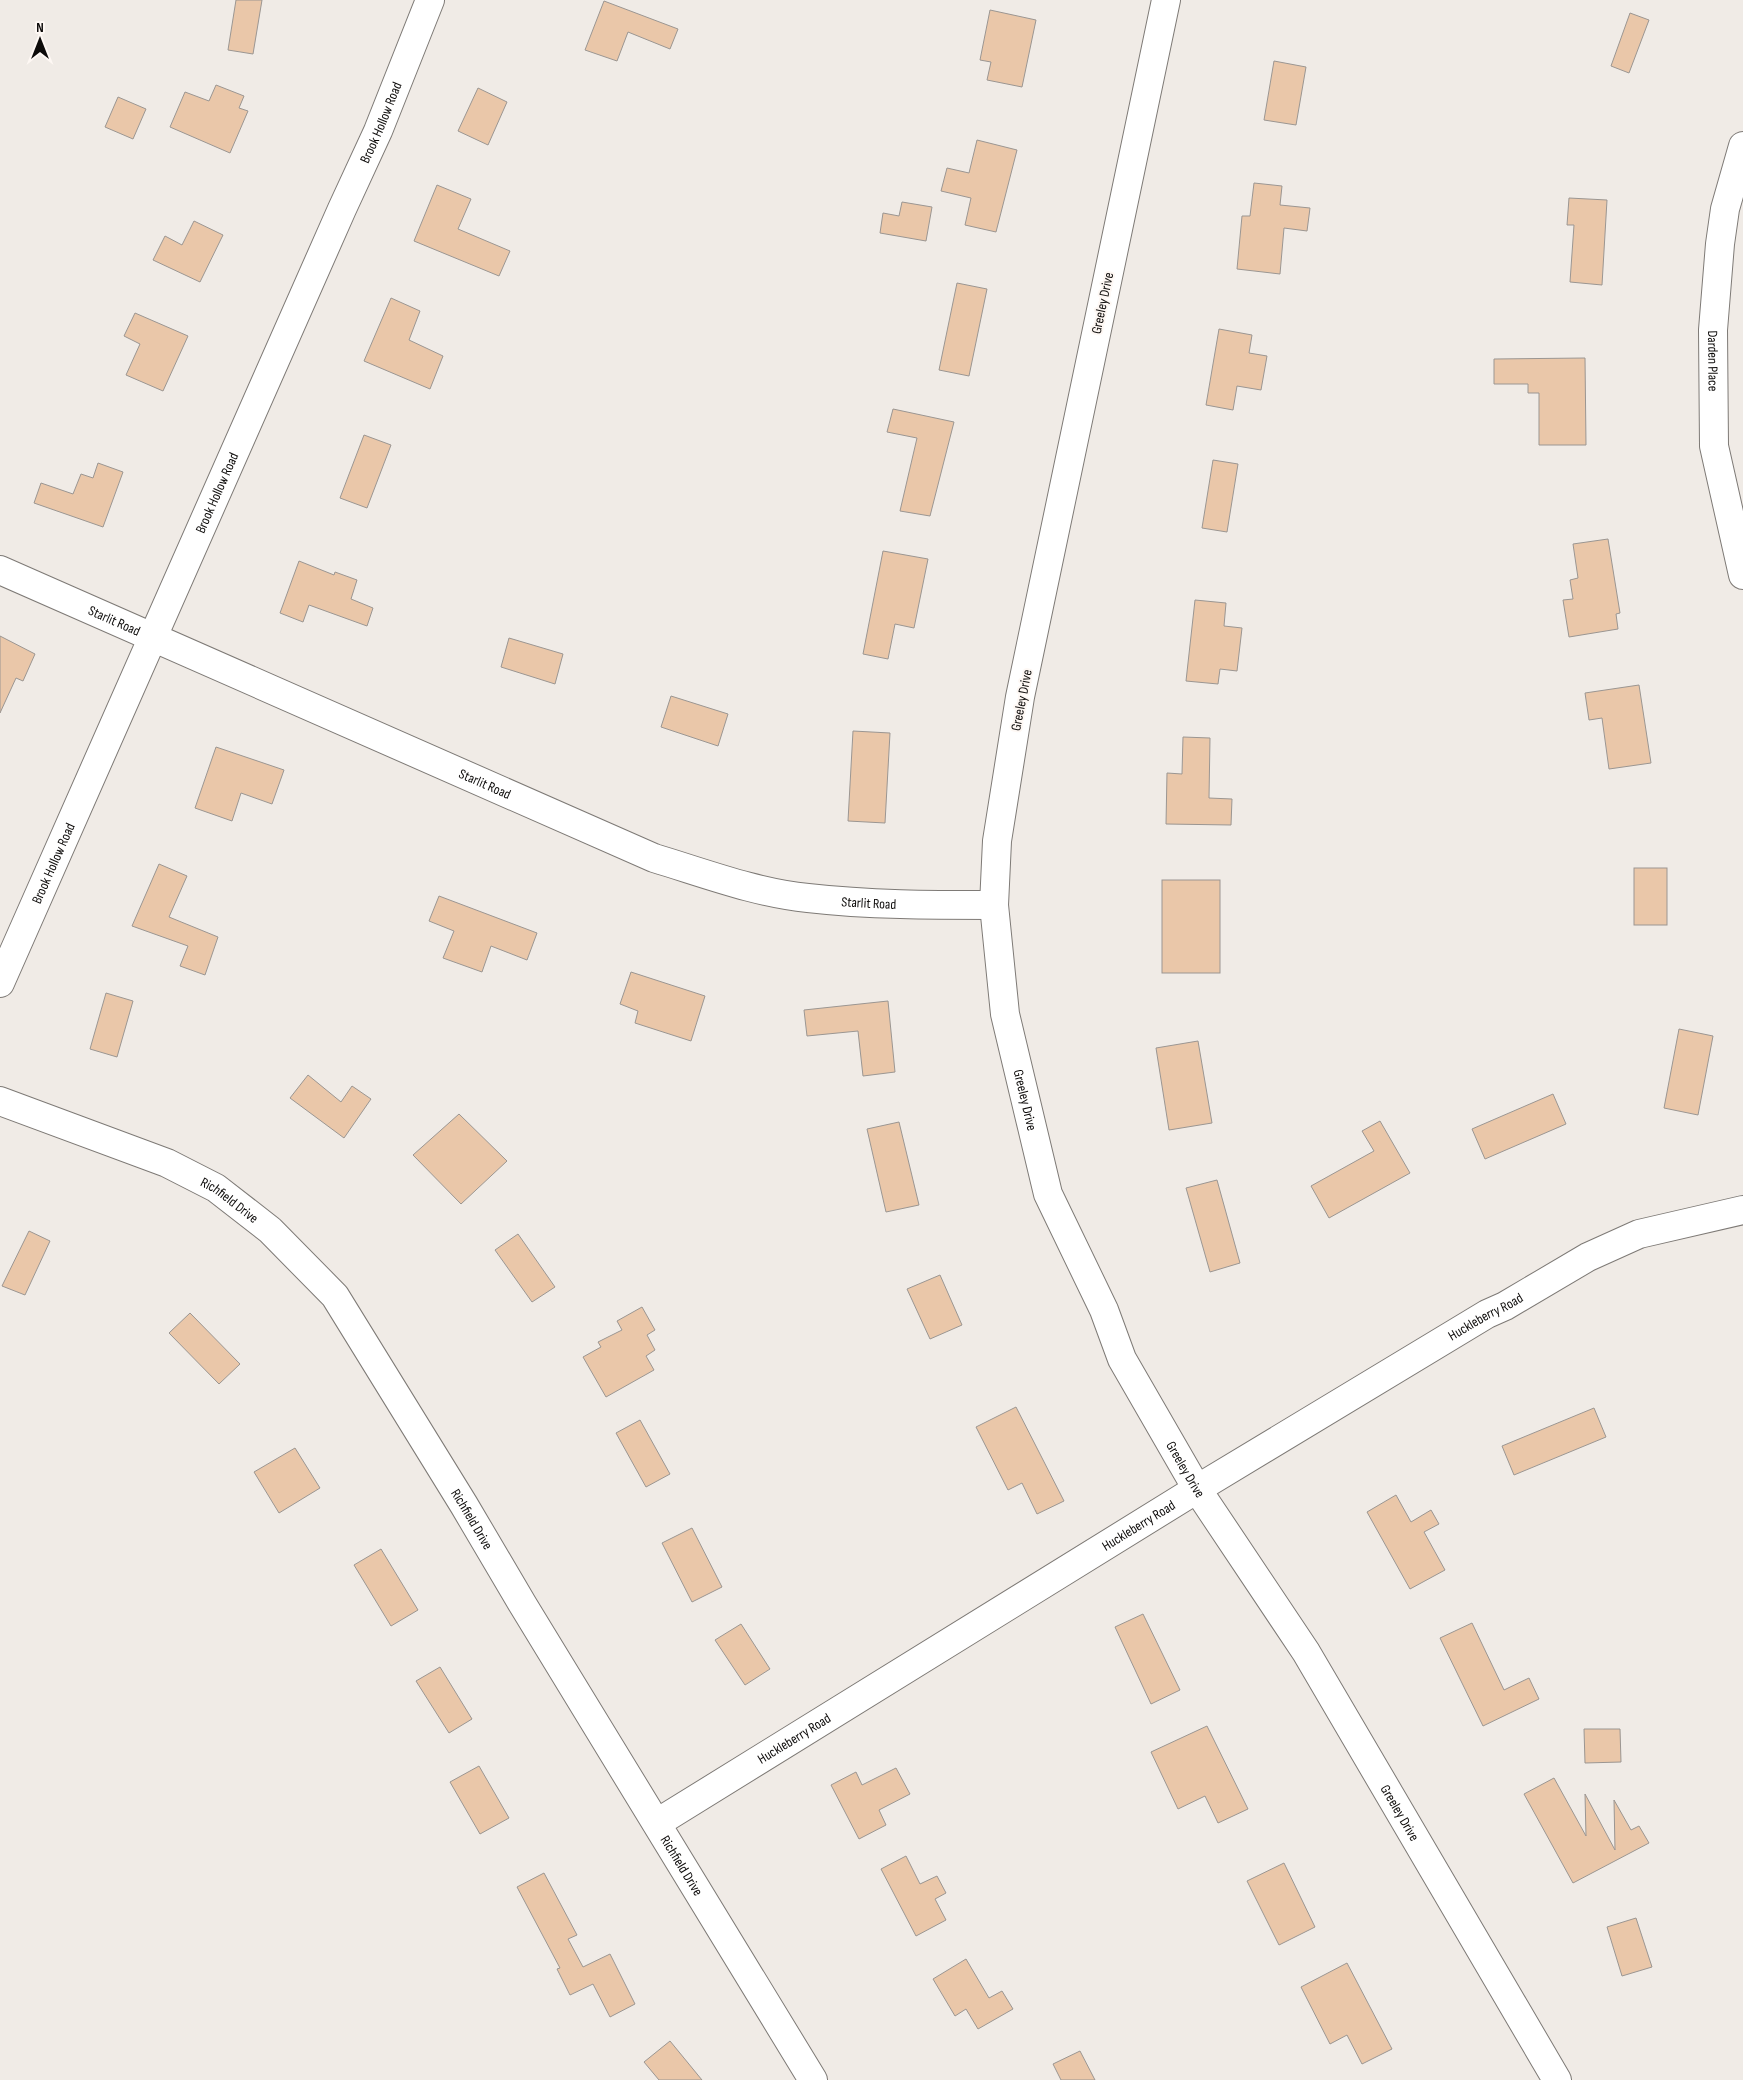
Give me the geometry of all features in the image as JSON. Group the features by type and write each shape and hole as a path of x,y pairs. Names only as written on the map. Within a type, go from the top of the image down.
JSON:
{"street":[{"name":"Brook Hollow Road","path":"0,983 378,131 430,0"},
{"name":"Greeley Drive","path":"1166,0 1020,697 997,841 994,905 1005,1014 1048,1194 1104,1310 1122,1359 1197,1489 1306,1652 1557,2080"},
{"name":"Darden Place","path":"1743,146 1724,218 1713,330 1714,446 1743,575"},
{"name":"Starlit Road","path":"0,570 654,858 736,883 807,898 928,905 994,905"},
{"name":"Richfield Drive","path":"0,1101 167,1162 216,1188 270,1230 335,1296 813,2080"},
{"name":"Huckleberry Road","path":"657,1823 1197,1489 1487,1314 1506,1306 1588,1257 1639,1234 1743,1210"}],"building":[{"path":"236,0 262,0 253,54 228,50"},
{"path":"604,1 678,29 670,49 628,32 617,61 585,50"},
{"path":"990,10 1036,20 1022,87 987,80 991,62 980,60"},
{"path":"1630,13 1649,20 1629,73 1611,66"},
{"path":"1274,61 1306,67 1296,125 1264,120"},
{"path":"216,85 244,96 239,108 248,111 230,153 170,127 185,92 209,101"},
{"path":"478,88 507,102 488,145 458,131"},
{"path":"118,97 146,109 133,139 105,127"},
{"path":"977,140 1017,150 996,232 965,225 971,198 941,191 947,168 969,173"},
{"path":"1254,183 1282,186 1280,205 1310,208 1307,231 1284,228 1280,274 1237,269 1242,216 1250,216"},
{"path":"437,185 471,199 458,229 510,251 499,276 414,241"},
{"path":"1569,198 1607,200 1602,285 1570,282 1574,225 1567,225"},
{"path":"902,202 932,207 926,241 880,233 883,213 899,216"},
{"path":"194,221 223,235 200,282 153,260 165,236 182,245"},
{"path":"957,283 987,289 969,376 939,370"},
{"path":"391,298 420,311 409,340 443,356 430,389 364,361"},
{"path":"135,313 188,336 163,391 126,375 140,344 124,336"},
{"path":"1219,329 1252,335 1249,353 1267,356 1261,390 1237,386 1233,410 1206,405"},
{"path":"1585,358 1586,445 1539,445 1539,393 1528,393 1528,384 1494,384 1494,359"},
{"path":"893,409 954,422 930,516 900,511 917,438 887,432"},
{"path":"364,435 391,445 367,508 340,498"},
{"path":"1213,460 1238,464 1227,532 1202,528"},
{"path":"98,463 123,472 103,527 34,503 41,483 73,494 81,474 93,478"},
{"path":"1608,539 1620,613 1616,614 1618,629 1569,637 1563,600 1573,599 1570,580 1578,578 1573,544"},
{"path":"883,551 928,559 914,628 895,624 888,659 863,654"},
{"path":"299,561 334,575 335,572 357,580 351,599 373,608 367,626 309,605 303,622 280,613"},
{"path":"1195,600 1226,603 1224,626 1242,628 1237,671 1220,669 1218,684 1186,681"},
{"path":"0,636 35,654 23,681 16,678 0,713"},
{"path":"509,638 563,654 555,684 501,667"},
{"path":"1639,685 1651,763 1609,769 1602,718 1589,720 1585,693"},
{"path":"671,696 728,714 718,746 661,727"},
{"path":"853,731 890,733 885,823 848,821"},
{"path":"1183,737 1210,738 1209,798 1232,799 1231,825 1166,824 1167,773 1182,774"},
{"path":"216,747 284,770 272,804 241,793 232,821 195,808"},
{"path":"159,864 187,876 169,917 218,937 205,975 180,966 188,946 132,926"},
{"path":"1634,868 1667,868 1667,925 1634,925"},
{"path":"1162,880 1220,880 1220,973 1162,973"},
{"path":"439,896 537,933 527,960 491,946 482,972 443,958 454,931 429,921"},
{"path":"631,972 705,996 691,1041 635,1023 638,1011 620,1004"},
{"path":"106,993 133,1001 117,1057 90,1049"},
{"path":"888,1001 895,1072 863,1076 858,1031 807,1036 804,1010"},
{"path":"1679,1029 1713,1036 1698,1115 1664,1108"},
{"path":"1198,1041 1212,1123 1169,1130 1156,1048"},
{"path":"308,1075 341,1102 352,1086 371,1099 344,1138 290,1098"},
{"path":"1553,1094 1566,1124 1485,1159 1472,1129"},
{"path":"459,1114 507,1161 461,1204 413,1155"},
{"path":"1380,1121 1410,1173 1329,1218 1311,1186 1374,1151 1362,1131"},
{"path":"899,1122 919,1205 886,1212 867,1129"},
{"path":"1217,1180 1240,1263 1210,1272 1186,1188"},
{"path":"29,1231 50,1241 25,1295 2,1286"},
{"path":"518,1234 555,1287 532,1302 495,1250"},
{"path":"940,1275 962,1325 930,1339 907,1289"},
{"path":"642,1307 655,1330 647,1335 655,1350 646,1356 654,1370 606,1397 583,1357 601,1347 598,1342 622,1330 617,1321"},
{"path":"190,1313 240,1364 219,1384 169,1333"},
{"path":"1016,1407 1064,1501 1037,1514 1022,1483 1008,1490 976,1427"},
{"path":"1594,1408 1606,1437 1514,1475 1502,1446"},
{"path":"640,1420 670,1474 646,1487 616,1433"},
{"path":"295,1448 320,1488 279,1513 254,1472"},
{"path":"1396,1495 1411,1522 1431,1510 1439,1524 1424,1532 1445,1570 1410,1589 1367,1512"},
{"path":"692,1528 722,1587 692,1602 662,1543"},
{"path":"381,1549 418,1610 391,1626 354,1565"},
{"path":"1143,1614 1180,1690 1151,1704 1115,1627"},
{"path":"1472,1623 1504,1690 1529,1678 1539,1699 1483,1726 1440,1638"},
{"path":"741,1624 770,1669 745,1685 715,1640"},
{"path":"440,1667 472,1719 449,1733 416,1681"},
{"path":"1207,1726 1248,1809 1218,1823 1205,1796 1178,1809 1151,1752"},
{"path":"1584,1729 1620,1729 1621,1762 1585,1763"},
{"path":"479,1766 509,1818 480,1834 450,1782"},
{"path":"896,1768 910,1794 879,1810 886,1825 859,1839 831,1785 856,1772 862,1785"},
{"path":"1554,1778 1586,1836 1585,1794 1615,1850 1614,1800 1631,1830 1639,1826 1649,1843 1573,1883 1524,1794"},
{"path":"906,1856 920,1884 937,1876 946,1893 935,1899 946,1920 916,1936 881,1869"},
{"path":"1284,1863 1315,1927 1279,1945 1247,1881"},
{"path":"544,1873 577,1935 568,1939 583,1967 610,1954 635,2004 610,2017 593,1984 570,1995 557,1969 560,1968 517,1887"},
{"path":"1636,1918 1652,1967 1622,1976 1607,1927"},
{"path":"966,1959 989,1998 1002,1991 1013,2009 978,2029 966,2009 955,2016 933,1979"},
{"path":"1347,1963 1392,2049 1362,2064 1347,2035 1330,2044 1301,1987"},
{"path":"670,2041 702,2080 659,2080 644,2062"},
{"path":"1080,2051 1095,2080 1061,2080 1053,2064"}]}
